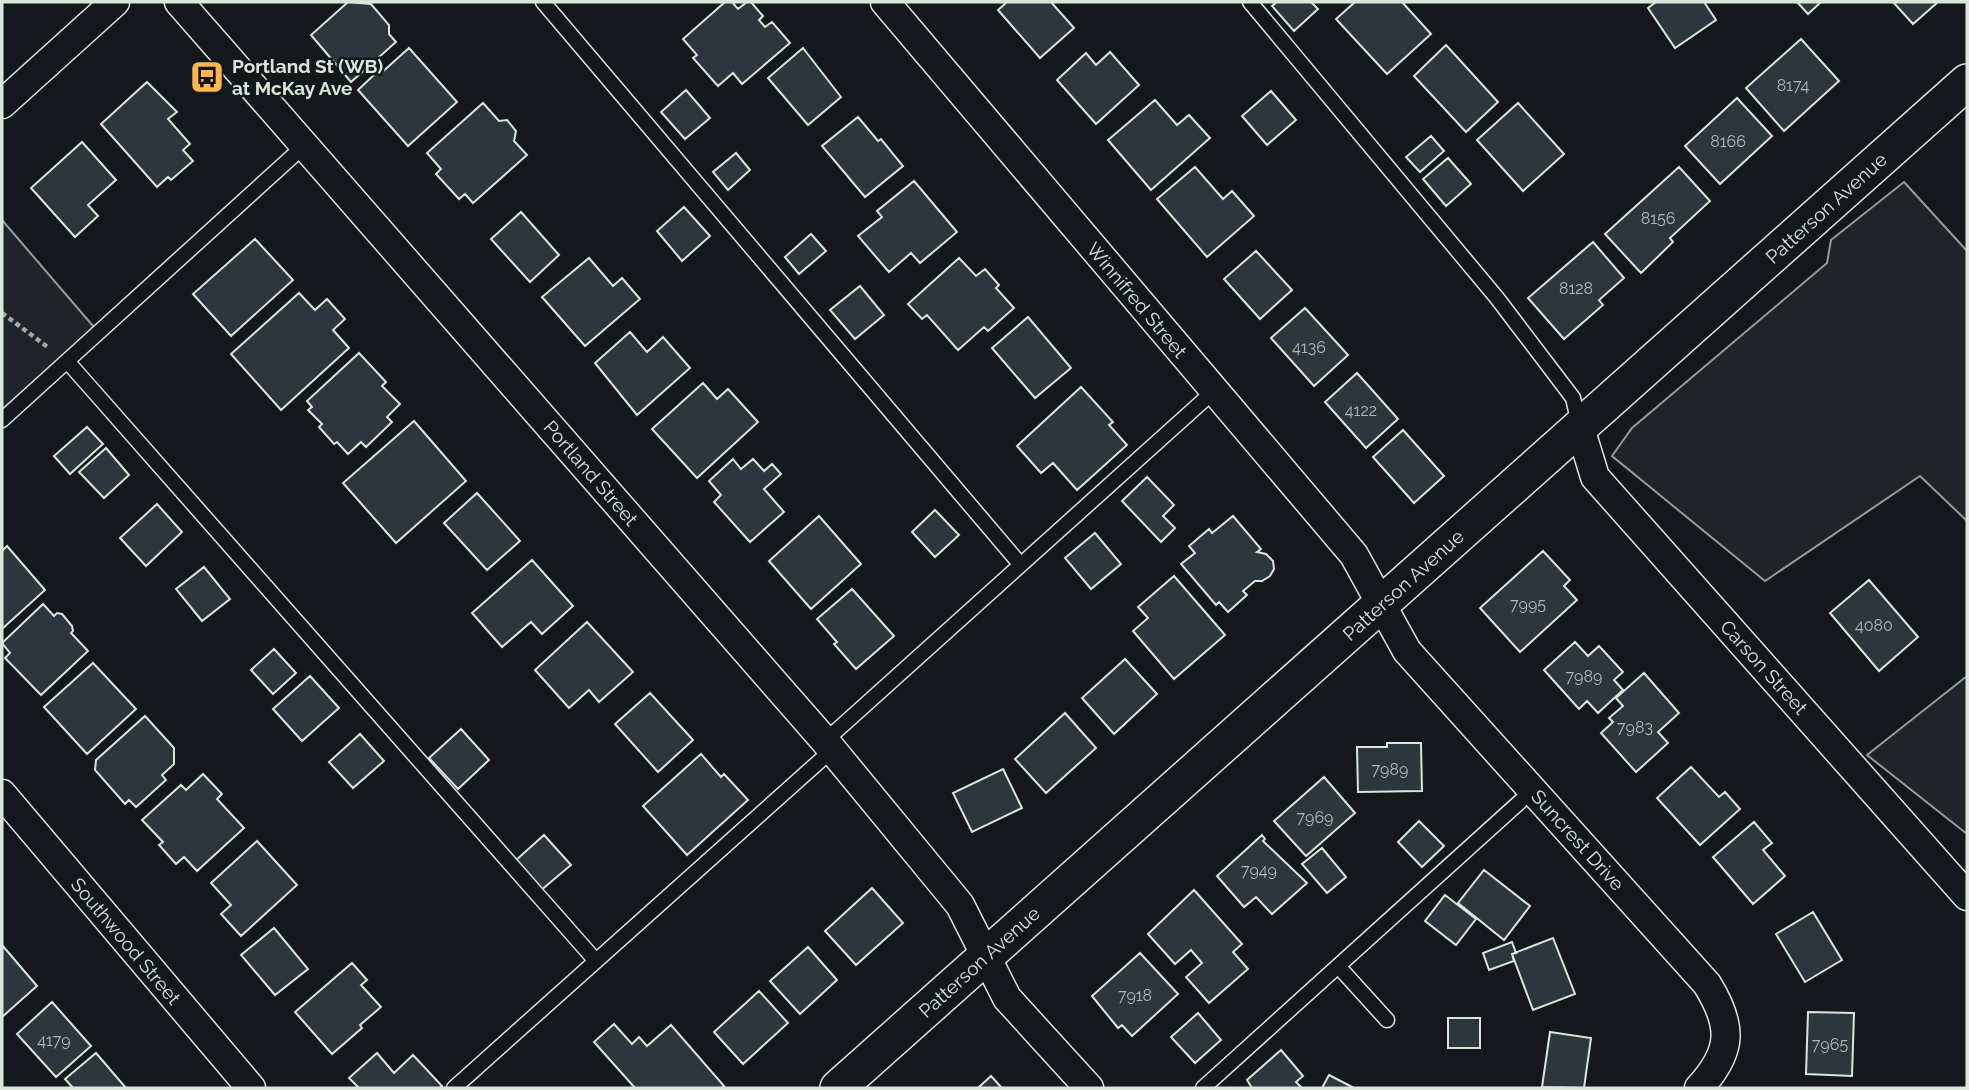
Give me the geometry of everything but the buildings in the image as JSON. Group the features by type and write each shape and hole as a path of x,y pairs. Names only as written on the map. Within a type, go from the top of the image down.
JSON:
{"street":[{"path":"2,104 115,2"},
{"name":"Portland Street","path":"179,2 828,746 960,905 986,956"},
{"name":"Winnifred Street","path":"885,2 1354,555 1382,603"},
{"name":"Patterson Avenue","path":"838,1088 1967,82"},
{"name":"Carson Street","path":"1580,428 1595,477 1967,896"},
{"name":"Suncrest Drive","path":"1382,603 1407,652 1707,984 1723,1017 1727,1040 1711,1075 1699,1088"},
{"name":"Southwood Street","path":"2,794 251,1088"},
{"path":"986,956 1007,998 1089,1088"}],"lane":[{"path":"543,2 1020,564"},
{"path":"1250,2 1497,298 1573,398 1580,428"},
{"path":"2,420 305,145"},
{"path":"67,361 596,961"},
{"path":"454,1088 596,961 1020,564 1214,391"},
{"path":"1203,1088 1533,790"},
{"path":"1338,966 1387,1020"}],"path":[{"path":"2,313 67,361"}],"shaded area":[{"path":"1904,182 1967,251 1967,521 1920,476 1765,581 1612,456 1632,428 1827,263 1831,240"},
{"path":"2,220 99,333 2,420"},
{"path":"1967,676 1967,834 1867,755"}],"place":[{"name":"Portland St (WB) at McKay Ave","path":"207,77"}]}
